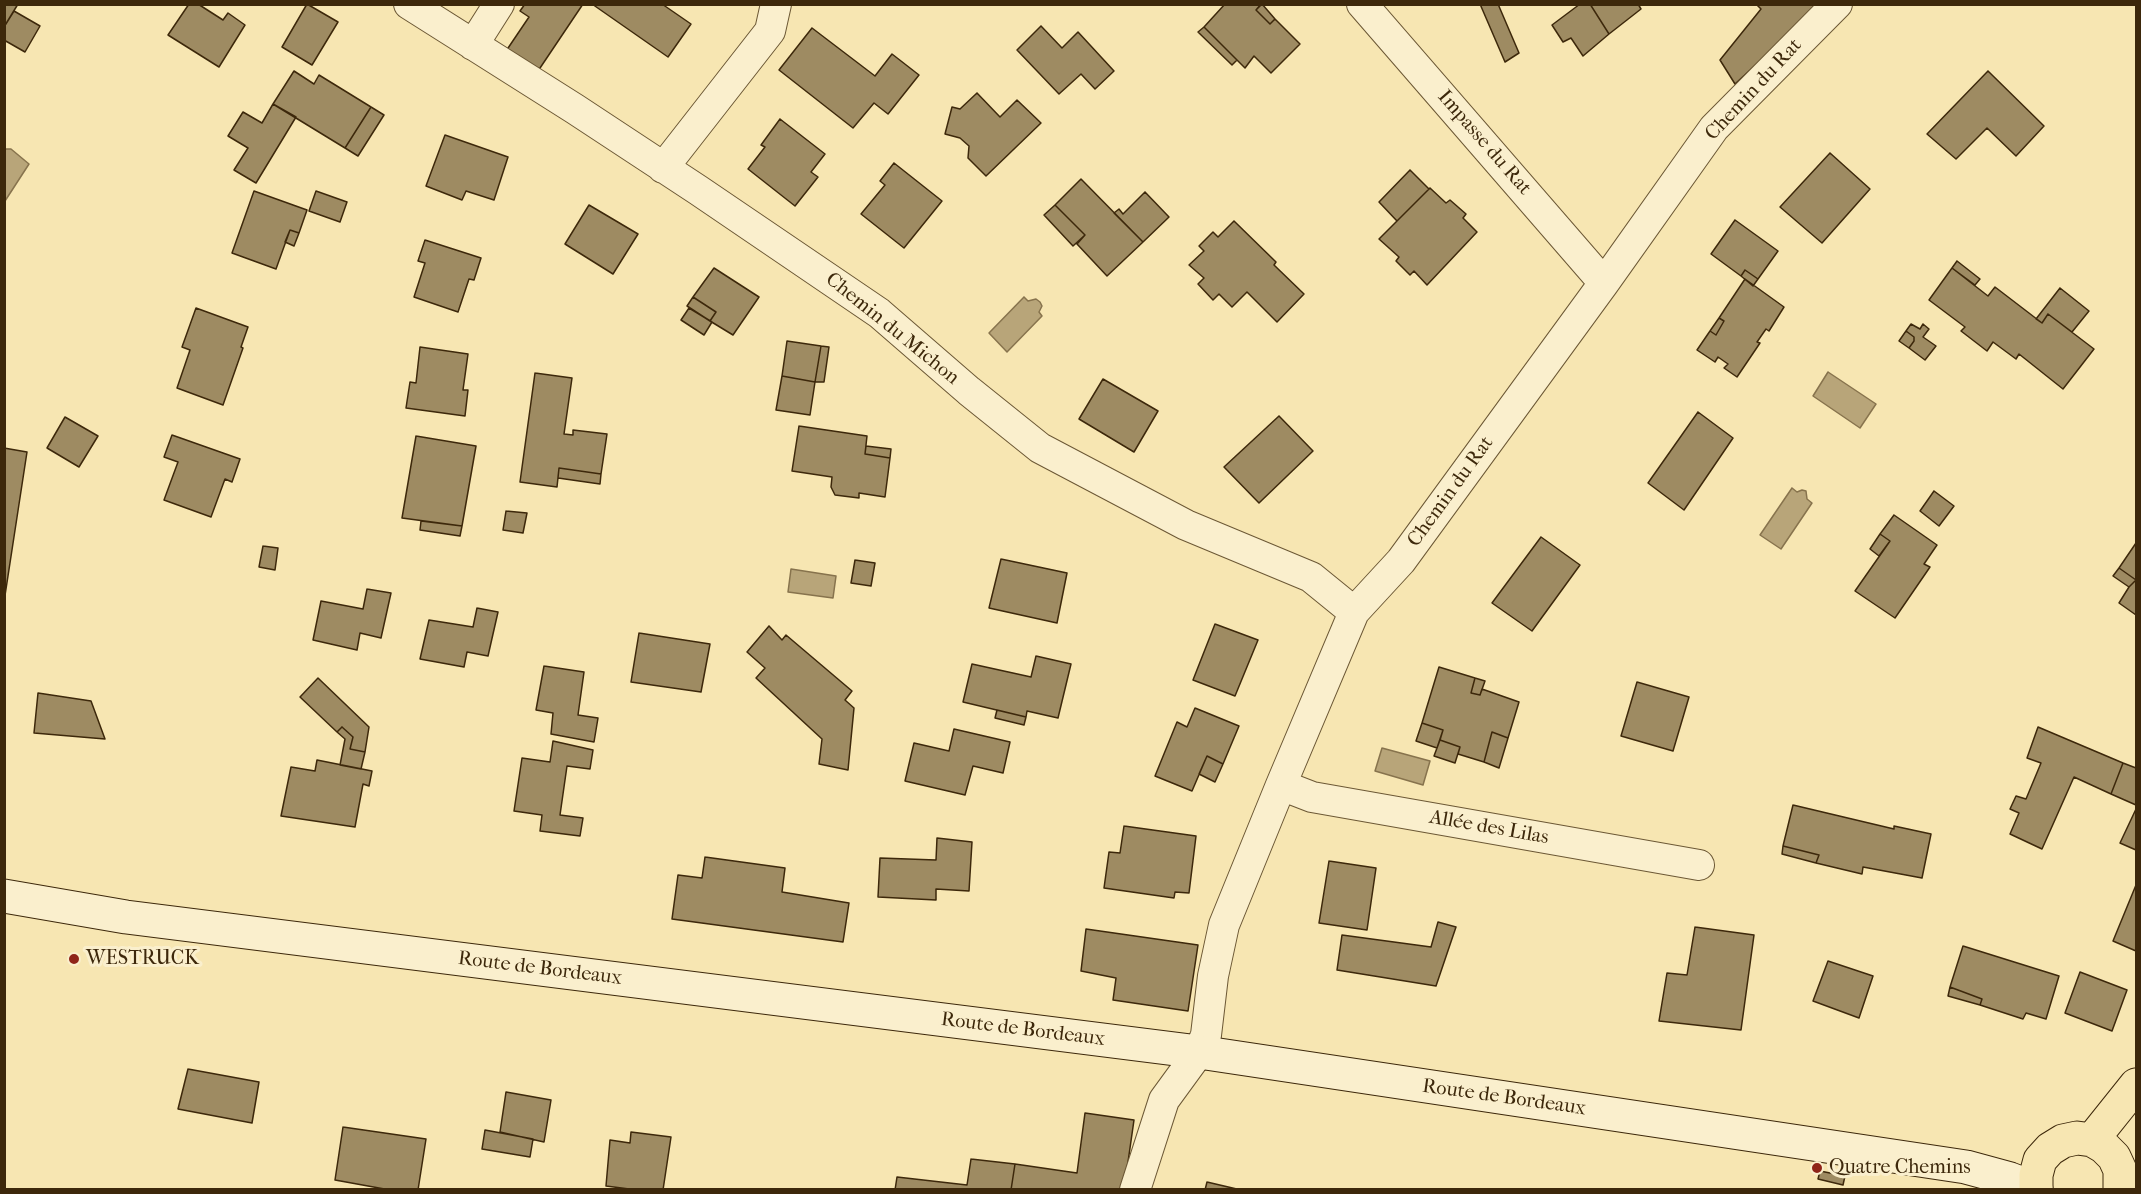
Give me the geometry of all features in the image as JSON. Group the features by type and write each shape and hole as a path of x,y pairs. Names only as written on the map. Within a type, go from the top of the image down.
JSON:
{"main road":[{"name":"Route de Bordeaux","path":"4,896 126,917 1199,1052 1966,1167 2036,1189"},
{"path":"2091,1140 2136,1085"},
{"path":"2036,1189 2036,1174 2040,1160 2050,1149 2063,1141 2077,1138 2091,1140 2104,1147 2114,1157 2120,1170 2120,1190"}],"street":[{"name":"Chemin du Michon","path":"409,4 728,209 879,313 969,391 1040,448 1186,525 1311,577 1354,612"},
{"path":"473,45 499,4"},
{"path":"663,168 770,31 776,4"},
{"name":"Impasse du Rat","path":"1362,4 1604,283"},
{"name":"Chemin du Rat","path":"1199,1052 1206,1035 1212,976 1224,925 1354,612 1401,561 1714,128 1836,4"},
{"name":"Allée des Lilas","path":"1281,785 1312,797 1699,865"},
{"path":"1135,1190 1164,1100 1199,1052"}],"shaded area":[{"path":"11,149 29,164 5,201 4,151"},
{"path":"1024,297 1028,301 1036,299 1040,302 1042,306 1039,312 1042,316 1007,352 989,333"},
{"path":"1828,372 1876,404 1860,428 1813,396"},
{"path":"1792,488 1797,492 1806,491 1807,499 1812,503 1781,549 1760,535"},
{"path":"791,569 836,576 833,598 788,592"},
{"path":"1382,748 1430,761 1423,785 1375,771"}],"building":[{"path":"4,4 18,4 4,27"},
{"path":"189,4 198,4 223,20 228,13 245,25 219,67 168,35"},
{"path":"307,4 338,22 312,65 282,47"},
{"path":"525,4 583,4 536,74 504,54 529,17 520,11"},
{"path":"592,4 662,4 691,24 668,57"},
{"path":"1225,4 1261,4 1256,10 1270,24 1275,19 1300,44 1271,73 1254,56 1245,68 1204,27"},
{"path":"1262,4 1275,19 1270,24 1256,10"},
{"path":"1480,4 1498,4 1519,53 1505,62"},
{"path":"1580,4 1590,4 1609,34 1583,56 1571,38 1563,42 1552,25"},
{"path":"1590,4 1638,4 1641,9 1609,34"},
{"path":"1756,4 1822,4 1735,84 1720,60 1761,9"},
{"path":"14,11 40,26 25,52 4,40 4,27"},
{"path":"1041,26 1062,48 1078,32 1114,71 1095,89 1081,74 1059,94 1017,50"},
{"path":"1204,27 1237,60 1232,65 1198,32"},
{"path":"812,28 875,76 892,54 919,75 888,114 874,103 853,128 779,70"},
{"path":"294,71 314,84 319,75 371,107 345,148 273,104"},
{"path":"1988,71 2044,126 2016,156 1987,128 1956,159 1927,134"},
{"path":"977,93 1000,117 1017,100 1041,123 986,176 968,158 969,146 960,138 945,134 952,107 960,109"},
{"path":"273,104 296,117 256,183 234,170 248,148 228,136 243,112 262,123"},
{"path":"371,107 384,115 358,156 345,148"},
{"path":"780,119 825,154 811,172 818,177 795,206 748,169 765,147 761,145"},
{"path":"445,135 508,157 494,200 466,191 462,200 426,186"},
{"path":"1830,153 1870,189 1822,243 1780,207"},
{"path":"894,163 942,201 904,248 861,214 885,185 880,181"},
{"path":"1410,170 1429,189 1397,221 1379,202"},
{"path":"1081,179 1143,242 1107,276 1077,244 1085,235 1055,205"},
{"path":"1430,188 1446,203 1450,200 1466,214 1463,218 1477,232 1427,285 1414,271 1410,275 1396,261 1399,257 1379,239"},
{"path":"254,191 307,210 299,233 290,230 276,269 232,253"},
{"path":"316,191 347,202 340,222 309,211"},
{"path":"1145,192 1169,217 1143,242 1114,213 1119,209 1123,214"},
{"path":"589,205 638,234 613,274 565,244"},
{"path":"1055,205 1085,235 1073,246 1044,215"},
{"path":"1735,220 1778,251 1758,279 1745,270 1741,276 1711,254"},
{"path":"1234,221 1276,262 1274,265 1304,294 1277,322 1247,292 1232,307 1219,294 1213,300 1198,284 1204,278 1189,265 1204,251 1199,246 1213,232 1218,237"},
{"path":"290,230 299,233 294,246 285,242"},
{"path":"425,240 481,258 474,280 469,279 458,312 414,297 425,263 418,261"},
{"path":"1957,261 1980,279 1975,285 1952,268"},
{"path":"714,268 759,297 733,335 710,321 716,312 693,297"},
{"path":"1952,268 1988,296 1995,287 2042,323 2048,314 2094,349 2063,389 2019,354 2016,359 1993,342 1987,351 1961,331 1965,327 1929,300"},
{"path":"1745,270 1758,279 1753,286 1741,276"},
{"path":"1745,279 1784,307 1769,331 1766,329 1757,342 1760,343 1737,377 1724,368 1728,364 1718,357 1715,362 1697,350 1710,331 1716,335 1724,321 1719,318"},
{"path":"2060,288 2089,311 2072,332 2048,314 2042,323 2036,319"},
{"path":"693,297 716,312 710,321 687,306"},
{"path":"196,308 248,327 223,405 177,388 190,350 182,347"},
{"path":"689,308 712,322 704,335 681,320"},
{"path":"1719,318 1724,321 1716,335 1710,331"},
{"path":"1911,324 1920,329 1923,324 1929,329 1923,337 1936,346 1925,360 1909,348 1914,337 1906,331"},
{"path":"1906,331 1914,337 1909,348 1899,341"},
{"path":"787,341 821,346 815,382 782,376"},
{"path":"821,346 829,347 824,382 815,382"},
{"path":"420,347 468,354 463,390 468,390 465,416 406,408 410,382 416,383"},
{"path":"535,373 572,378 564,434 573,435 573,430 607,434 601,474 559,468 557,487 520,482"},
{"path":"782,376 815,382 810,415 776,410"},
{"path":"1103,379 1158,411 1134,452 1079,419"},
{"path":"1698,412 1733,438 1684,510 1648,483"},
{"path":"1279,416 1313,451 1259,503 1224,467"},
{"path":"65,417 98,436 79,467 47,448"},
{"path":"799,426 867,436 865,454 890,458 885,497 859,493 859,498 835,495 831,487 832,477 792,471"},
{"path":"172,435 240,459 232,482 225,479 211,517 164,500 178,462 164,457"},
{"path":"416,436 476,446 462,526 402,518"},
{"path":"866,446 891,449 890,458 865,454"},
{"path":"4,448 27,452 4,602"},
{"path":"559,468 601,474 600,484 558,478"},
{"path":"1934,491 1954,506 1939,526 1920,511"},
{"path":"506,511 527,513 523,533 503,530"},
{"path":"1894,515 1937,545 1924,564 1930,567 1895,618 1855,591 1890,541 1880,534"},
{"path":"421,521 462,526 460,536 420,530"},
{"path":"1880,534 1890,541 1879,556 1870,549"},
{"path":"1541,537 1580,565 1532,631 1492,603"},
{"path":"2136,543 2136,580 2119,568"},
{"path":"263,546 278,548 275,570 259,567"},
{"path":"1001,559 1067,573 1057,623 989,608"},
{"path":"855,560 875,563 871,586 851,583"},
{"path":"2119,568 2136,580 2129,587 2113,576"},
{"path":"2136,580 2136,615 2119,603"},
{"path":"367,589 391,593 381,638 360,633 357,650 313,640 321,601 363,609"},
{"path":"477,608 498,612 488,656 467,652 464,667 420,659 429,620 473,627"},
{"path":"1215,624 1258,640 1235,696 1193,680"},
{"path":"769,626 782,640 786,635 852,691 845,700 854,708 848,770 819,764 822,739 756,678 765,668 747,652"},
{"path":"639,633 710,644 701,692 631,682"},
{"path":"1036,656 1071,664 1058,718 1027,711 1026,717 963,702 972,664 1031,677"},
{"path":"544,666 584,672 578,715 598,718 594,742 551,734 553,713 536,710"},
{"path":"1439,667 1475,678 1471,693 1480,695 1482,689 1519,702 1508,738 1492,732 1484,762 1458,754 1460,747 1440,740 1443,730 1422,723"},
{"path":"318,678 369,727 365,752 350,749 353,737 342,727 337,732 300,697"},
{"path":"1475,678 1485,681 1480,695 1471,693"},
{"path":"1637,682 1689,697 1673,751 1621,736"},
{"path":"38,693 91,701 105,739 34,733"},
{"path":"1195,708 1239,726 1223,764 1207,756 1192,791 1155,776 1177,722 1187,727"},
{"path":"997,710 1026,717 1024,725 995,718"},
{"path":"1422,723 1443,730 1437,748 1416,741"},
{"path":"342,727 353,737 350,749 365,752 361,769 340,765 345,739 337,732"},
{"path":"2038,727 2123,763 2111,794 2074,777 2042,849 2010,834 2019,813 2010,809 2016,796 2026,799 2041,763 2027,758"},
{"path":"954,729 1010,742 1003,773 973,766 965,795 905,781 914,743 949,751"},
{"path":"1492,732 1508,738 1499,768 1484,762"},
{"path":"1440,740 1460,747 1455,763 1434,756"},
{"path":"553,741 593,750 590,769 567,766 560,815 583,818 580,836 540,831 542,815 514,811 522,758 550,762"},
{"path":"1207,756 1223,764 1215,782 1199,774"},
{"path":"317,760 372,771 369,786 363,784 355,827 281,816 291,767 315,771"},
{"path":"2123,763 2136,768 2136,805 2111,794"},
{"path":"1793,805 1894,829 1894,826 1931,834 1922,878 1863,867 1862,874 1816,863 1819,855 1783,846"},
{"path":"2136,809 2136,850 2120,843"},
{"path":"1124,826 1196,836 1189,893 1175,892 1174,898 1104,888 1109,852 1120,853"},
{"path":"937,838 972,842 969,891 936,889 936,900 878,897 880,858 936,860"},
{"path":"1783,846 1819,855 1816,863 1782,854"},
{"path":"705,857 785,868 782,892 849,903 843,942 672,919 678,875 702,878"},
{"path":"1329,861 1376,868 1367,930 1319,923"},
{"path":"2136,885 2136,951 2113,941"},
{"path":"1438,922 1456,927 1436,986 1337,970 1342,935 1431,947"},
{"path":"1695,927 1754,935 1741,1030 1659,1021 1667,973 1687,975"},
{"path":"1086,929 1198,945 1188,1011 1113,1000 1116,978 1081,971"},
{"path":"1963,946 2059,976 2046,1019 2026,1013 2023,1019 1980,1005 1982,999 1950,987"},
{"path":"1828,961 1873,976 1859,1018 1813,1001"},
{"path":"2080,972 2127,990 2112,1031 2065,1013"},
{"path":"1950,987 1982,999 1980,1005 1948,996"},
{"path":"188,1069 259,1082 252,1123 178,1109"},
{"path":"506,1092 551,1100 544,1142 500,1132"},
{"path":"1085,1113 1134,1120 1124,1190 1011,1190 1015,1164 1077,1173"},
{"path":"343,1127 426,1139 418,1190 390,1190 335,1180"},
{"path":"485,1130 533,1139 530,1157 482,1149"},
{"path":"631,1132 671,1137 663,1190 637,1190 606,1186 610,1140 630,1143"},
{"path":"971,1159 1015,1164 1011,1190 895,1190 897,1177 967,1185"},
{"path":"1820,1171 1845,1176 1843,1185 1818,1179"},
{"path":"1207,1182 1241,1190 1205,1190"}],"place":[{"name":"WESTRUCK","path":"74,959"},
{"name":"Quatre Chemins","path":"1817,1168"}]}
